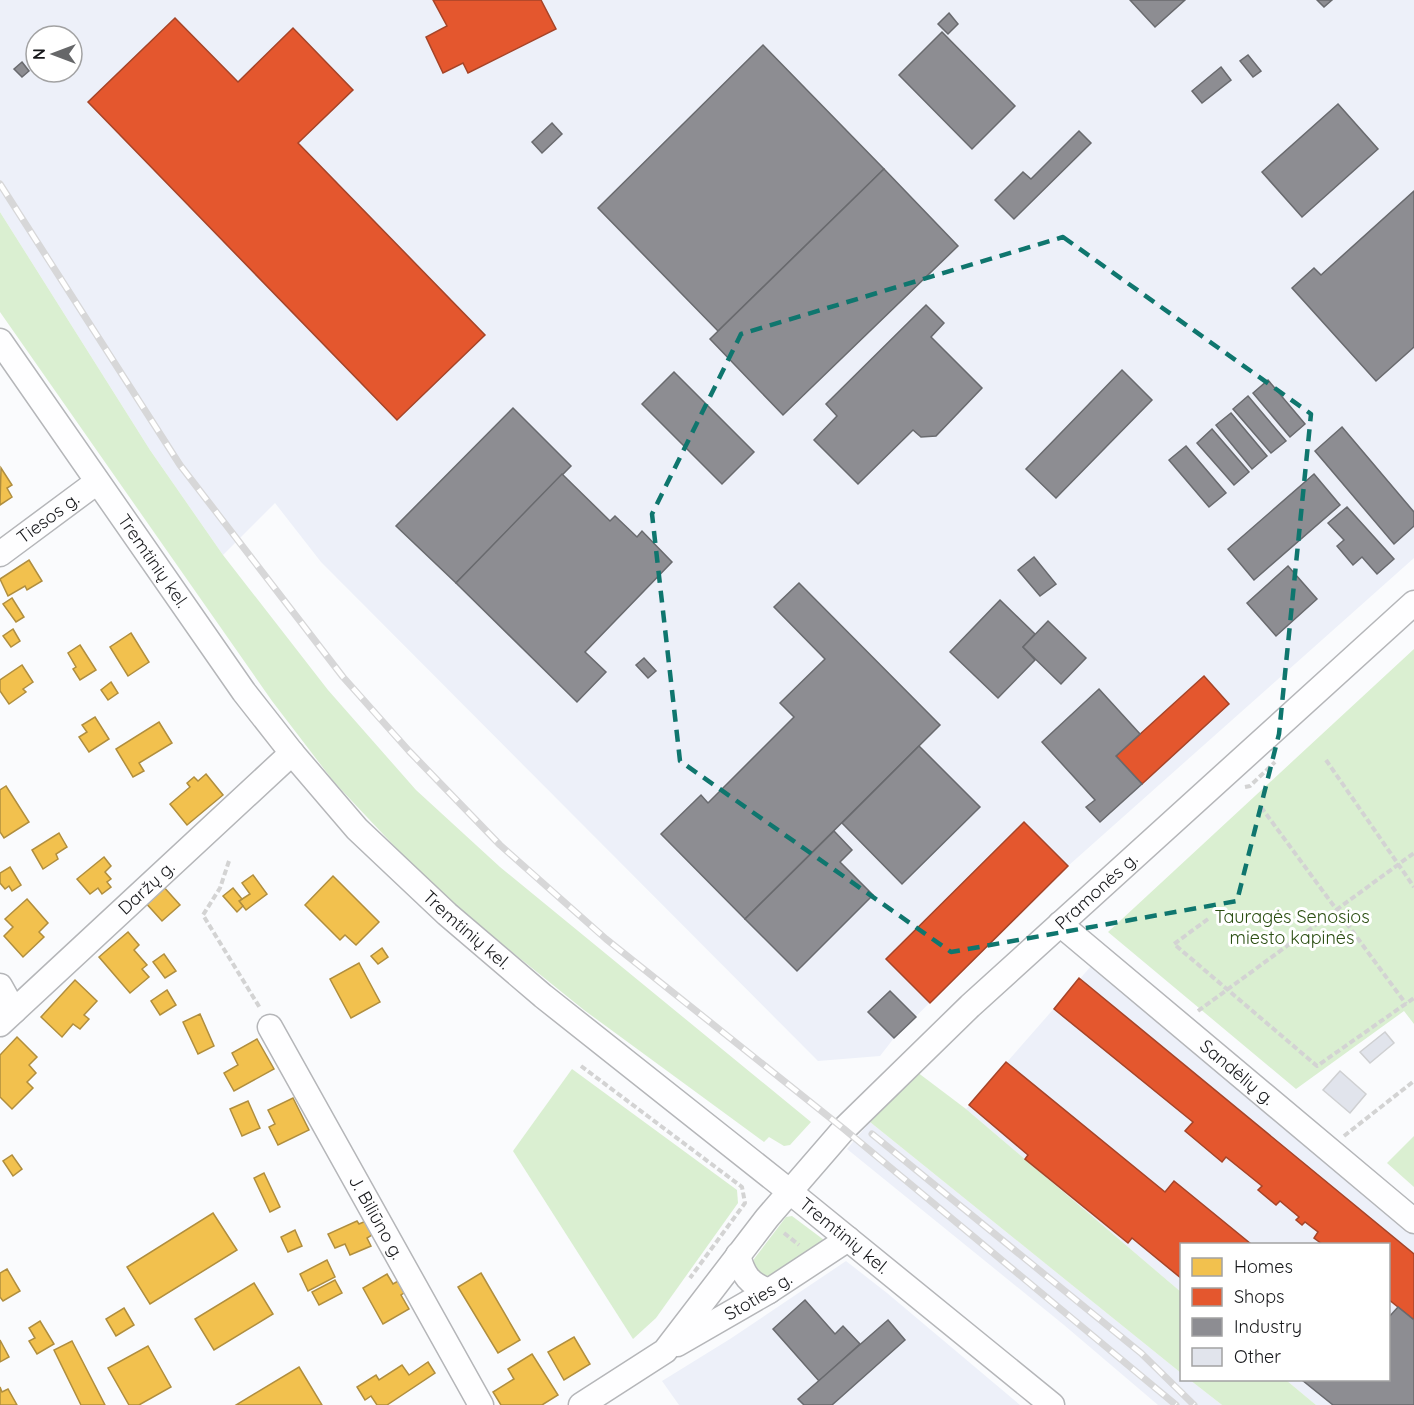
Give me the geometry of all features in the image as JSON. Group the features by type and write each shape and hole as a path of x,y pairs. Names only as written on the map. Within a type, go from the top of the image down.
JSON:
{"street":[{"name":"Tremtinių kel.","path":"0,341 244,692 357,829 447,914 594,1037 789,1191 1052,1405"},
{"name":"Tiesos g.","path":"0,554 97,482"},
{"name":"Pramonės g.","path":"789,1191 844,1129 903,1070 1060,924 1414,603"},
{"name":"Daržų g.","path":"7,1017 292,753"},
{"name":"Sandėlių g.","path":"1060,924 1414,1221"},
{"path":"0,986 7,1017"},
{"name":"J. Biliūno g.","path":"270,1027 482,1405"},
{"name":"Stoties g.","path":"665,1351 789,1191"},
{"name":"Stoties g.","path":"581,1405 665,1351 769,1291 848,1239"},
{"path":"738,1255 742,1273 749,1281 769,1291"}],"path":[{"path":"1326,760 1414,887"},
{"path":"1261,807 1406,1004"},
{"path":"1180,1024 1414,853"},
{"path":"229,861 220,888 202,915 270,1027"},
{"path":"1208,919 1174,945 1317,1066 1414,998"},
{"path":"581,1066 742,1187 745,1203 684,1286"},
{"path":"1328,1148 1414,1081"}],"highlighted area":[{"path":"1063,237 1311,414 1279,734 1237,901 951,952 680,761 652,514 741,334"}],"shaded area":[{"path":"0,0 1414,0 1414,558 1068,866 894,1038 880,1056 818,1061 321,562 275,503 223,555 150,450 0,212"},
{"path":"1099,957 1414,1221 1414,1405 1316,1405 1287,1381 1390,1381 1390,1243 1180,1243 1180,1291 966,1109"},
{"path":"870,1122 1180,1372 1180,1381 1191,1381 1222,1405 1158,1405 1064,1325 847,1149"},
{"path":"846,1261 1020,1405 679,1405 662,1381 730,1339"}],"green space":[{"path":"0,212 150,450 223,555 328,690 416,790 500,867 811,1122 790,1145 784,1146 769,1137 764,1142 584,1010 465,914 398,850 334,782 272,701 0,312"},
{"name":"Tauragės Senosios miesto kapinės","path":"1414,649 1414,1024 1404,1011 1296,1089 1108,932"},
{"path":"572,1069 737,1190 738,1203 656,1318 633,1339 513,1151"},
{"path":"917,1072 966,1109 1180,1291 1180,1372 870,1122"},
{"path":"1414,1136 1414,1187 1387,1163"},
{"path":"792,1216 824,1240 767,1277 761,1276 752,1267 754,1259 786,1217"},
{"path":"1191,1381 1287,1381 1316,1405 1222,1405"}],"building: Homes":[{"path":"1,468 12,485 7,488 12,497 0,505"},
{"path":"29,560 42,581 27,590 25,586 8,596 0,579"},
{"path":"12,598 24,617 16,622 3,604"},
{"path":"13,629 20,641 11,647 3,636"},
{"path":"131,633 149,662 128,676 110,647"},
{"path":"80,645 96,670 80,680 73,669 76,667 68,653"},
{"path":"22,665 33,682 23,689 26,692 9,704 0,691 0,680"},
{"path":"111,682 118,693 108,700 101,690"},
{"path":"95,717 109,739 89,752 79,737 87,732 82,725"},
{"path":"159,722 172,743 139,763 144,771 133,777 116,749"},
{"path":"206,774 223,795 187,825 170,804 190,787 187,783 194,777 198,781"},
{"path":"6,786 29,822 4,838 0,832 0,790"},
{"path":"59,833 67,847 56,854 58,859 43,869 32,850"},
{"path":"104,857 111,866 105,872 111,879 107,882 111,887 102,894 98,888 90,894 77,879"},
{"path":"10,867 21,885 12,891 9,886 5,889 0,883 0,873"},
{"path":"253,875 267,894 246,910 239,901 250,894 242,883"},
{"path":"333,876 379,922 356,945 345,935 340,940 305,905"},
{"path":"162,885 180,905 162,921 144,901"},
{"path":"233,888 242,899 239,901 243,906 237,912 223,896"},
{"path":"27,899 48,923 39,932 44,937 23,957 4,936 13,927 5,919"},
{"path":"128,932 139,945 134,950 147,965 142,969 149,977 130,993 99,957"},
{"path":"382,948 388,957 378,964 371,956"},
{"path":"164,954 176,971 165,978 153,962"},
{"path":"359,963 380,1002 351,1018 330,979"},
{"path":"75,980 97,1001 84,1015 89,1019 80,1029 73,1024 62,1037 41,1017"},
{"path":"167,990 176,1005 160,1015 151,1001"},
{"path":"200,1014 214,1046 198,1054 183,1022"},
{"path":"17,1037 37,1057 29,1065 36,1073 27,1082 33,1088 12,1109 0,1097 0,1055"},
{"path":"257,1039 274,1069 234,1091 224,1073 238,1065 232,1053"},
{"path":"293,1098 309,1130 278,1145 269,1127 275,1124 268,1110"},
{"path":"248,1101 260,1128 242,1136 230,1109"},
{"path":"12,1155 22,1169 13,1176 3,1161"},
{"path":"264,1173 280,1207 270,1212 254,1178"},
{"path":"213,1213 237,1250 150,1304 127,1267"},
{"path":"357,1221 359,1224 366,1221 372,1235 367,1238 371,1246 350,1255 345,1244 335,1248 328,1234"},
{"path":"295,1230 302,1246 288,1252 281,1237"},
{"path":"327,1260 335,1277 308,1291 300,1274"},
{"path":"7,1269 20,1291 3,1301 0,1297 0,1273"},
{"path":"481,1273 520,1340 498,1353 458,1287"},
{"path":"387,1274 393,1284 398,1281 404,1293 401,1295 409,1309 383,1324 363,1288"},
{"path":"335,1280 342,1293 319,1305 312,1292"},
{"path":"254,1283 273,1314 214,1350 195,1319"},
{"path":"124,1308 134,1325 116,1336 106,1319"},
{"path":"40,1321 54,1344 37,1354 29,1341 35,1338 29,1328"},
{"path":"574,1337 590,1364 564,1380 548,1352"},
{"path":"0,1340 9,1357 0,1362"},
{"path":"72,1341 105,1405 81,1405 54,1350"},
{"path":"148,1346 171,1387 139,1405 129,1405 108,1368"},
{"path":"532,1354 558,1395 542,1405 501,1405 493,1392 514,1379 508,1369"},
{"path":"428,1362 435,1373 387,1405 377,1405 371,1396 365,1400 357,1387 376,1375 379,1380 402,1365 409,1375"},
{"path":"299,1367 322,1405 236,1405"},
{"path":"0,1387 2,1392 8,1389 17,1405 0,1405"}],"building: Shops":[{"path":"433,0 541,0 556,29 468,73 463,63 443,73 426,37 447,26"},
{"path":"175,18 238,82 293,28 353,90 298,143 485,335 397,420 88,102"},
{"path":"1204,676 1229,704 1142,784 1116,756"},
{"path":"1024,822 1068,866 930,1003 886,959"},
{"path":"1079,978 1414,1254 1414,1320 1390,1301 1390,1243 1321,1243 1314,1238 1318,1232 1305,1222 1302,1225 1296,1220 1299,1217 1280,1201 1276,1205 1258,1190 1262,1186 1226,1157 1222,1162 1185,1131 1193,1122 1054,1009"},
{"path":"1006,1062 1165,1192 1174,1181 1250,1243 1180,1243 1180,1277 1132,1238 1128,1243 1025,1159 1028,1155 969,1105"}],"building: Industry":[{"path":"1130,0 1185,0 1155,27"},
{"path":"1317,0 1332,0 1324,7"},
{"path":"949,13 958,24 948,34 938,24"},
{"path":"942,32 1015,106 972,149 899,75"},
{"path":"763,45 884,169 718,331 598,208"},
{"path":"1248,55 1261,71 1253,77 1240,61"},
{"path":"22,62 24,75 22,77 14,69"},
{"path":"1221,67 1231,80 1202,103 1192,91"},
{"path":"1338,104 1378,149 1302,217 1262,172"},
{"path":"552,123 562,134 542,153 532,142"},
{"path":"1079,131 1091,143 1014,219 995,200 1023,172 1031,179"},
{"path":"884,169 958,246 783,415 710,339"},
{"path":"1414,191 1414,347 1376,381 1292,288 1314,268 1321,275"},
{"path":"926,305 944,323 931,337 982,388 936,436 921,437 913,430 858,484 814,440 837,416 826,404"},
{"path":"1122,370 1152,400 1056,498 1026,469"},
{"path":"674,372 754,452 722,484 642,404"},
{"path":"1268,380 1305,424 1290,437 1253,393"},
{"path":"1248,396 1286,441 1271,453 1233,409"},
{"path":"513,408 571,466 456,583 396,526"},
{"path":"1231,413 1267,456 1252,469 1216,425"},
{"path":"1342,427 1414,512 1414,526 1394,544 1315,451"},
{"path":"1212,429 1249,472 1234,485 1197,443"},
{"path":"1186,446 1226,493 1209,507 1169,460"},
{"path":"562,474 610,521 615,516 637,537 642,531 672,562 585,652 606,672 577,702 456,583"},
{"path":"1314,474 1340,505 1254,580 1228,549"},
{"path":"1347,507 1394,559 1377,574 1362,557 1353,565 1337,546 1344,540 1328,523"},
{"path":"1034,557 1056,584 1040,596 1018,570"},
{"path":"1288,566 1317,599 1276,636 1247,603"},
{"path":"799,583 940,725 745,919 661,834 701,795 708,803 794,717 780,703 825,659 774,607"},
{"path":"1000,600 1035,634 1023,647 1035,660 998,698 950,652"},
{"path":"1048,621 1086,658 1061,684 1023,647"},
{"path":"644,658 656,671 648,678 636,665"},
{"path":"1099,689 1140,734 1116,756 1142,784 1100,822 1086,807 1095,800 1042,742"},
{"path":"919,746 980,807 902,884 842,823"},
{"path":"834,831 852,850 840,862 873,895 797,971 745,919"},
{"path":"890,991 916,1017 894,1038 868,1012"},
{"path":"805,1300 835,1334 843,1326 860,1344 819,1381 773,1329"},
{"path":"1398,1307 1414,1320 1414,1405 1333,1405 1303,1381 1390,1381 1390,1316"},
{"path":"888,1320 905,1340 832,1405 804,1405 798,1399"}],"building: Other":[{"path":"1385,1032 1394,1043 1370,1063 1360,1052"},
{"path":"1340,1071 1366,1094 1350,1113 1323,1090"}],"railway":[{"path":"0,184 180,465 343,677 409,751 500,845 606,939 844,1129 1176,1405"},
{"path":"872,1134 1141,1353 1194,1405"}]}
